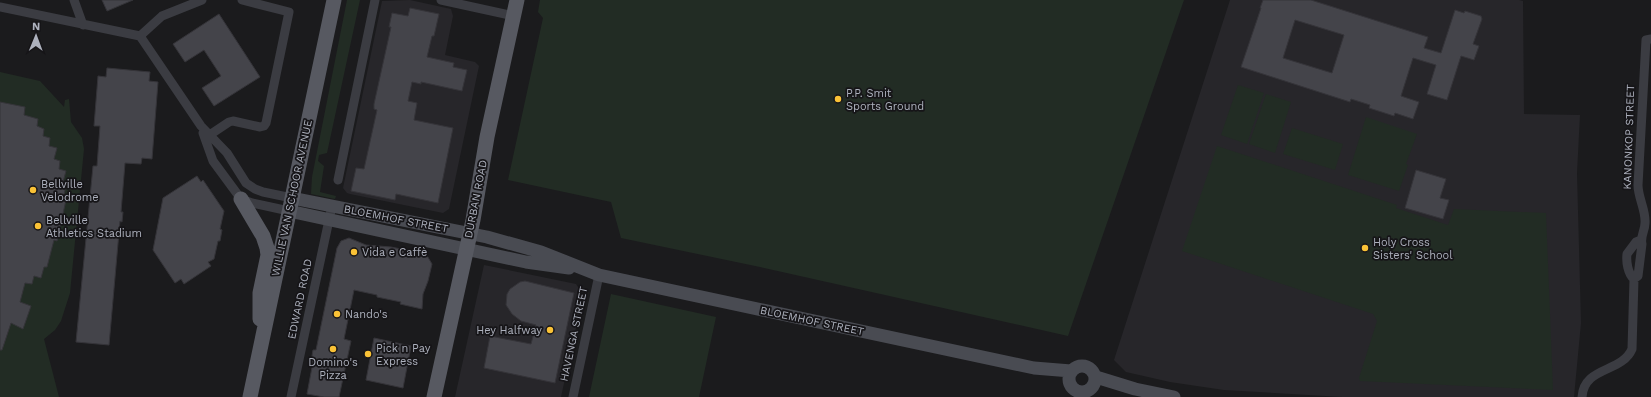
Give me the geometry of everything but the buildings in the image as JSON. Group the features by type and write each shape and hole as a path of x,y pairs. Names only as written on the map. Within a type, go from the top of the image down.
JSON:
{"main road":[{"name":"WILLIE VAN SCHOOR AVENUE","path":"250,397 334,0"},
{"name":"DURBAN ROAD","path":"434,397 470,234 487,137 517,0"},
{"path":"241,199 263,236 267,248 268,255 260,293 262,340"}],"street":[{"path":"74,0 83,25"},
{"path":"140,36 162,16 202,0"},
{"path":"207,136 233,121 260,127 264,126 266,123 289,12 242,0"},
{"path":"338,180 375,0"},
{"path":"441,0 514,16"},
{"path":"0,7 140,36 201,126 207,136 213,161 241,199 252,203 290,204"},
{"name":"KANONKOP STREET","path":"1582,397 1585,383 1590,378 1626,358 1630,354 1633,344 1634,279 1638,276 1642,244 1641,240 1645,224 1644,212 1638,193 1638,186 1648,40"},
{"path":"207,136 227,153 246,183 255,189 290,204"},
{"name":"BLOEMHOF STREET","path":"290,204 330,212 470,234 541,252 595,273"},
{"name":"BLOEMHOF STREET","path":"330,212 466,249 526,262 595,273 1070,376"},
{"name":"EDWARD ROAD","path":"291,397 330,212"},
{"path":"1634,279 1629,269 1627,254 1636,242 1641,240"},
{"name":"HAVENGA STREET","path":"573,397 595,273"},
{"name":"BLOEMHOF STREET","path":"1094,383 1094,372 1087,366 1078,366 1070,376 1071,386 1076,391 1083,392 1094,383 1174,397"}],"shaded area":[{"path":"347,0 360,0 327,153 319,155 318,161 324,166 320,192 336,196 335,199 311,194 312,177"},
{"path":"410,0 451,9 453,16 445,55 475,62 479,66 449,209 443,213 350,194 343,188 382,1"},
{"name":"P.P. Smit Sports Ground","path":"540,0 1184,0 1068,336 760,267 621,238 611,202 508,180 543,18 538,12"},
{"name":"Holy Cross Sisters' School","path":"1230,0 1523,1 1524,114 1580,115 1577,173 1581,323 1574,397 1342,397 1224,390 1170,382 1126,372 1114,360"},
{"name":"Bellville Athletics Stadium","path":"0,72 40,81 64,107 65,100 69,99 71,122 82,138 84,149 70,293 61,321 55,330 44,339 59,397 0,397"},
{"path":"1238,85 1264,93 1247,144 1221,135"},
{"path":"1266,94 1291,102 1275,153 1249,144"},
{"path":"1366,117 1417,134 1406,164 1408,165 1399,191 1348,175"},
{"path":"1292,128 1343,144 1335,170 1283,154"},
{"path":"1217,146 1397,205 1396,208 1448,225 1454,209 1546,213 1553,390 1360,381 1359,378 1377,321 1373,314 1182,251"},
{"path":"484,265 576,284 583,295 561,397 455,397"},
{"path":"611,294 716,317 699,397 589,397"}],"place":[{"name":"P.P. Smit Sports Ground","path":"838,99"},
{"name":"Bellville Velodrome","path":"33,190"},
{"name":"Bellville Athletics Stadium","path":"38,226"},
{"name":"Holy Cross Sisters' School","path":"1365,248"},
{"name":"Vida e Caffè","path":"354,252"},
{"name":"Nando's","path":"337,314"},
{"name":"Hey Halfway","path":"550,330"},
{"name":"Domino's Pizza","path":"333,349"},
{"name":"Pick n Pay Express","path":"368,354"}]}
